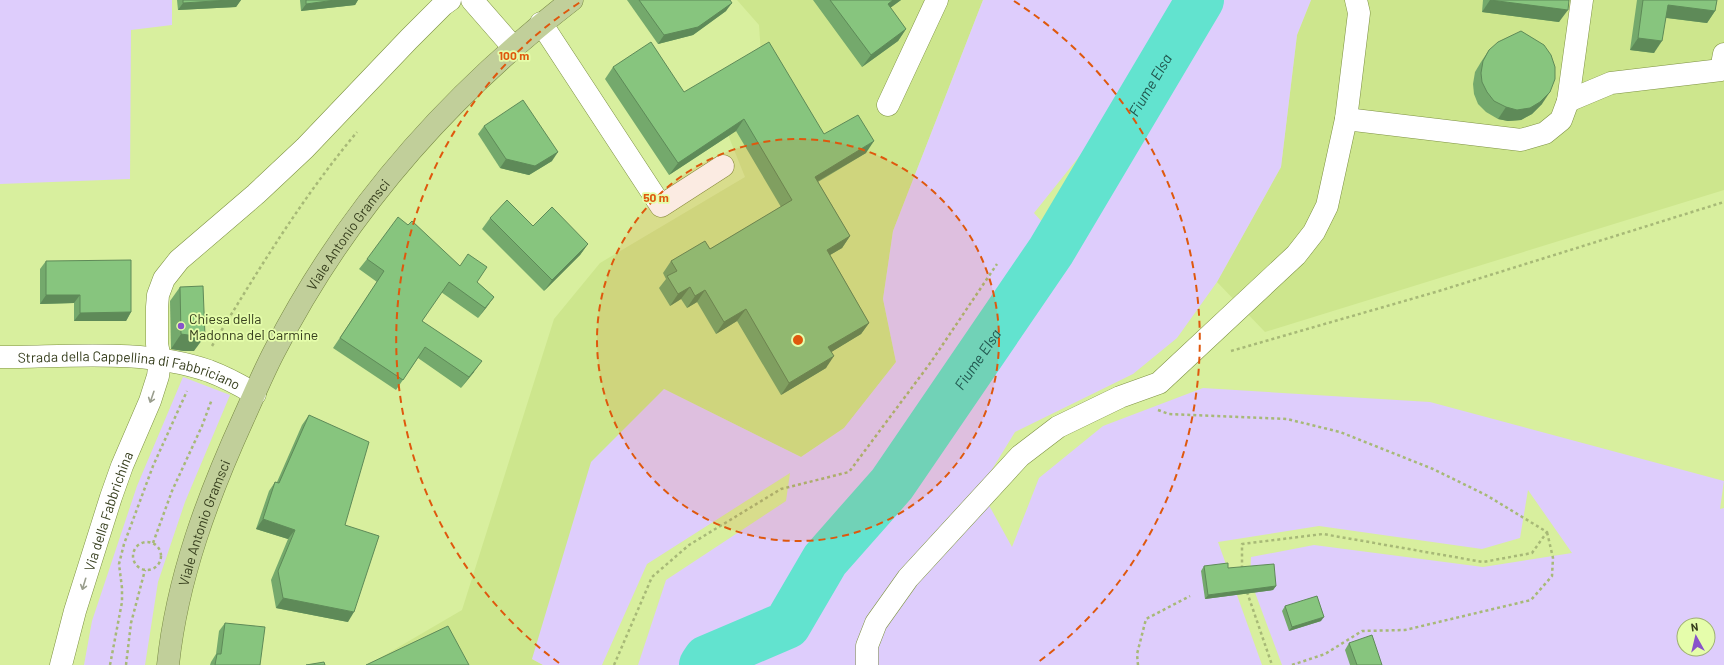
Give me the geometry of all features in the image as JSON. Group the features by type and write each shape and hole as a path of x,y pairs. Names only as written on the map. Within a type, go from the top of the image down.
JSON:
{"main road":[{"name":"Viale Antonio Gramsci","path":"168,665 177,610 201,521 215,481 273,353 305,297 336,246 365,206 435,123 475,82 513,47 572,0"}],"street":[{"name":"Via della Fabbrichina","path":"61,665 75,611 111,497 122,466 150,401 158,376 160,359 157,307 158,295 164,279 172,268 296,157 409,39 443,5 450,0"},
{"path":"472,0 513,47"},
{"path":"888,105 937,0"},
{"path":"867,665 867,646 876,624 908,578 1020,456 1058,427 1120,397 1159,383 1296,255 1314,232 1327,206 1346,119 1359,13 1356,0"},
{"path":"1346,119 1521,140 1545,133 1561,120 1568,101 1582,0"},
{"path":"541,24 661,206 723,166"},
{"path":"1568,101 1611,83 1721,70 1724,54"},
{"name":"Strada della Cappellina di Fabbriciano","path":"0,357 115,356 160,359 199,368 219,375 255,394"}],"path":[{"path":"110,665 123,596 119,564 124,544 153,466 199,368 287,225 326,171 360,129"},
{"path":"1225,354 1239,348 1439,291 1724,202"},
{"path":"614,665 652,577 689,545 781,489 850,472 931,362 997,264"},
{"path":"153,543 172,491 202,426 219,375"},
{"path":"1120,397 1169,414 1287,418 1340,432 1432,469 1486,495 1547,532 1553,558 1552,576 1531,600 1405,630 1362,631 1325,654 1292,665"},
{"path":"1242,576 1242,544 1323,534 1483,562 1532,553 1547,532"},
{"path":"148,542 153,543 159,549 161,558 157,566 145,570 136,565 132,556 139,544 148,542"},
{"path":"126,665 131,622 145,570"},
{"path":"1247,591 1272,665"},
{"path":"1138,665 1137,654 1146,620 1190,596"}],"shaded area":[{"path":"0,0 172,0 172,25 131,30 130,179 0,184"},
{"path":"737,0 983,0 893,231 883,299 896,362 844,428 801,457 664,389 532,659 543,665 368,665 462,610 554,319 600,263 745,177 708,85 761,54 759,25"},
{"path":"983,0 1311,0 1297,35 1281,167 1217,282 1177,338 1133,374 1015,432 980,489 1012,547 1039,478 1103,426 1203,388 1430,402 1724,481 1720,509 1724,508 1724,665 1282,665 1250,579 1251,557 1314,545 1483,567 1572,553 1528,490 1520,538 1482,549 1319,526 1218,542 1262,665 638,665 666,580 786,501 790,473 647,564 602,665 543,665 532,659 591,462 664,389 801,457 844,428 896,362 883,299 893,231","holes":["1166,48 1180,59 1062,244 1034,213"]},
{"path":"1311,0 1724,0 1724,190 1265,332 1217,282 1281,167 1297,35"},
{"path":"183,377 230,395 185,502 158,582 145,665 84,665 92,621 137,486"}],"building":[{"path":"183,0 229,0 183,3"},
{"path":"306,0 335,0 306,4"},
{"path":"639,0 730,0 732,3 698,27 664,35"},
{"path":"830,0 893,0 888,4 906,29 871,55"},
{"path":"1490,0 1569,0 1568,10"},
{"path":"1643,0 1717,0 1715,11 1668,5 1662,41 1638,38"},
{"path":"1521,31 1544,45 1551,55 1555,67 1555,79 1550,92 1540,102 1530,108 1517,110 1506,107 1494,101 1482,82 1481,73 1483,61 1489,50 1498,42"},
{"path":"651,42 684,92 769,42 824,134 858,115 874,141 815,177 850,236 827,250 869,323 828,347 834,356 789,383 746,309 724,322 705,290 695,296 690,287 678,294 667,276 677,271 671,261 705,241 710,249 792,200 744,119 678,163 613,67"},
{"path":"523,100 558,152 535,166 506,159 484,126"},
{"path":"507,200 533,226 552,207 588,244 552,280 490,218"},
{"path":"398,217 408,225 412,221 460,266 468,254 487,267 477,282 494,297 485,308 449,282 422,321 482,361 469,377 425,347 403,380 340,338 384,271 367,259"},
{"path":"131,260 131,312 80,313 80,295 46,295 46,261"},
{"path":"203,286 205,336 181,334 180,287"},
{"path":"309,415 369,442 345,525 379,536 354,612 283,598 278,571 295,530 263,519 275,482 279,483"},
{"path":"1228,563 1228,568 1274,564 1276,586 1208,595 1204,566"},
{"path":"1317,596 1324,617 1292,627 1285,606"},
{"path":"225,623 265,627 260,665 215,665 217,654 221,654"},
{"path":"448,626 469,665 366,665"},
{"path":"1372,635 1382,665 1357,665 1349,643"},
{"path":"324,662 325,665 306,665"}],"waterway":[{"name":"Fiume Elsa","path":"703,665 707,659 787,625 825,560 892,484 1051,251 1200,0"}],"place":[{"name":"Chiesa della Madonna del Carmine","path":"181,326"}]}
